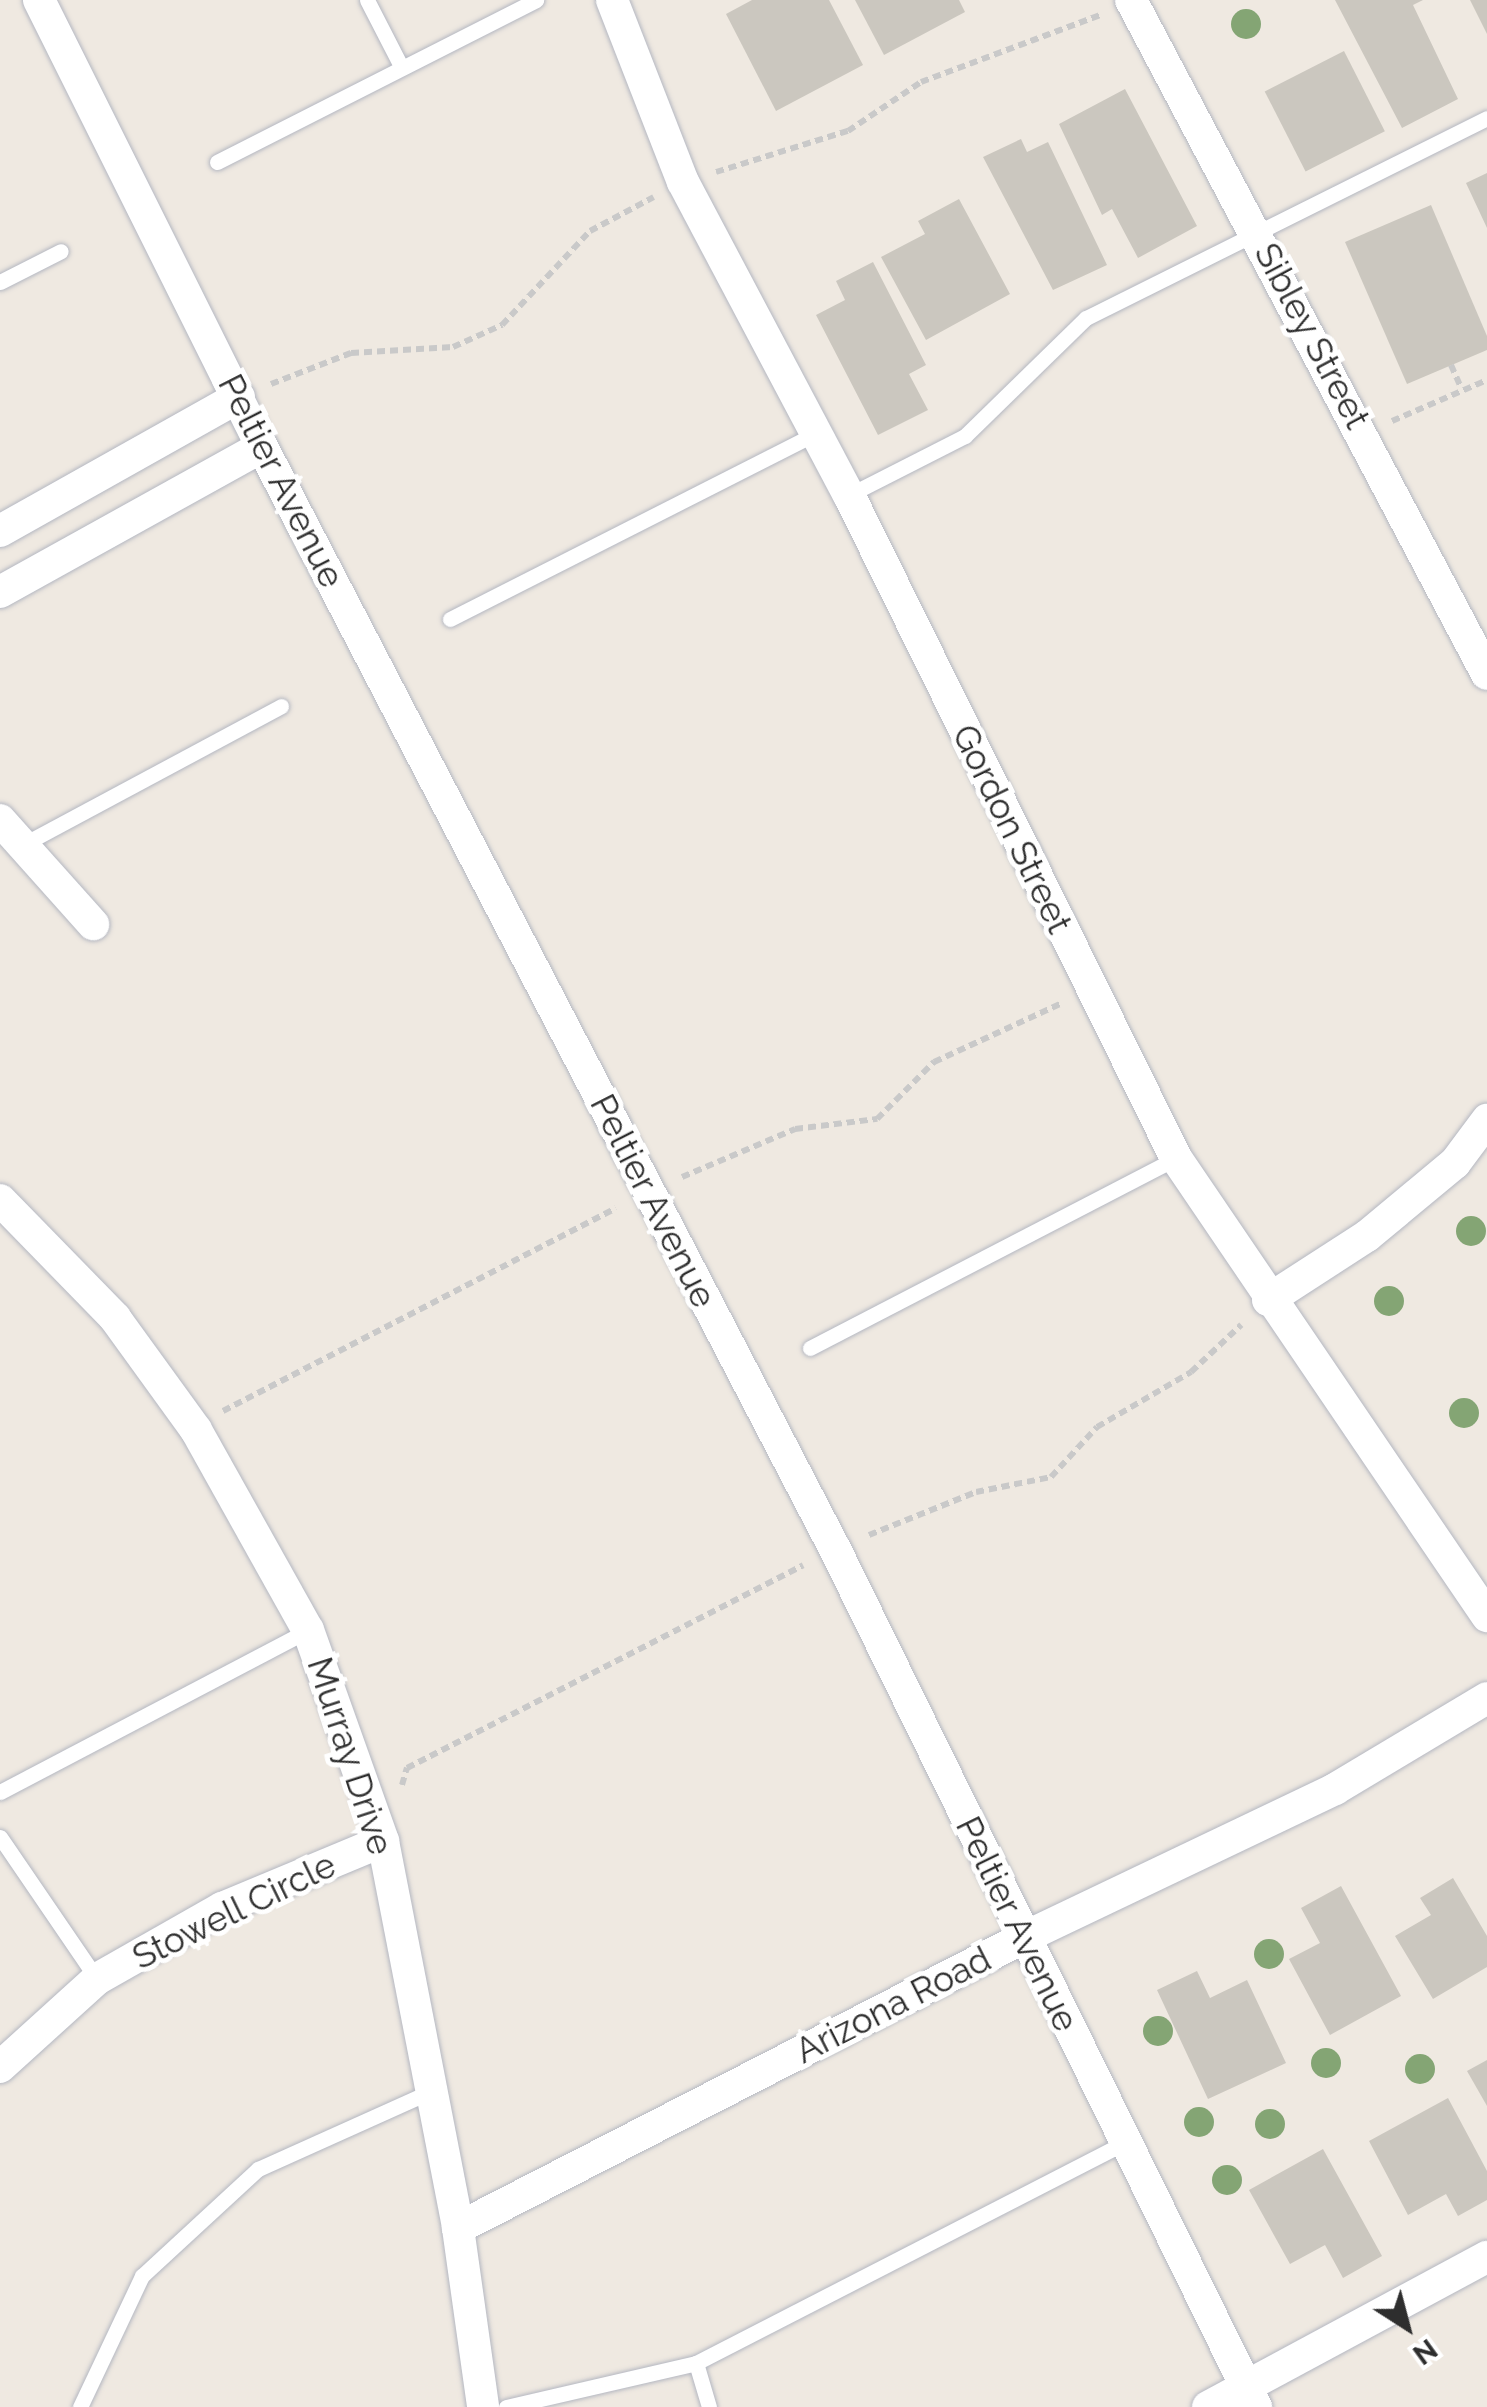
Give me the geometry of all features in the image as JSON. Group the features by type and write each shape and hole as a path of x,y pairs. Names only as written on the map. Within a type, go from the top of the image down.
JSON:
{"street":[{"name":"Peltier Avenue","path":"39,0 262,447 834,1549 1022,1938 1252,2396"},
{"name":"Gordon Street","path":"612,0 683,182 849,494 1176,1158 1268,1300 1487,1616"},
{"name":"Sibley Street","path":"1131,0 1366,436 1487,674"},
{"path":"0,531 239,397"},
{"path":"0,592 262,447"},
{"path":"0,820 93,924"},
{"path":"1268,1300 1368,1236 1454,1163 1487,1120"},
{"name":"Murray Drive","path":"0,1200 114,1318 196,1430 308,1630 383,1841 458,2228 482,2407"},
{"name":"Arizona Road","path":"458,2228 1022,1938 1335,1789 1487,1698"},
{"name":"Stowell Circle","path":"0,2067 97,1979 222,1908 383,1841"},
{"path":"1208,2407 1252,2396 1487,2257"}],"lane":[{"path":"366,0 402,68"},
{"path":"216,162 536,0"},
{"path":"849,494 965,436 1086,318 1487,118"},
{"path":"0,282 62,251"},
{"path":"450,619 816,433"},
{"path":"22,845 281,706"},
{"path":"810,1348 1176,1158"},
{"path":"0,1792 308,1630"},
{"path":"0,1837 97,1979"},
{"path":"80,2407 142,2276 258,2170 429,2092"},
{"path":"506,2407 696,2364 1126,2142"},
{"path":"696,2364 708,2407"}],"path":[{"path":"1451,366 1461,388"},
{"path":"1366,436 1461,388 1487,380"}],"building":[{"path":"752,0 829,0 863,65 776,111 726,14"},
{"path":"855,0 959,0 965,12 884,55"},
{"path":"1335,0 1423,0 1413,5 1458,99 1402,128"},
{"path":"1470,0 1487,0 1487,34"},
{"path":"1344,51 1385,131 1306,172 1265,91"},
{"path":"1125,89 1197,226 1138,258 1112,209 1102,215 1059,124"},
{"path":"1021,139 1027,152 1048,142 1107,265 1053,290 983,157"},
{"path":"1487,173 1487,228 1466,183"},
{"path":"959,199 1010,294 926,340 881,257 925,234 918,221"},
{"path":"1431,205 1487,336 1487,350 1407,384 1345,242"},
{"path":"873,262 926,365 909,374 928,410 878,435 816,315 845,300 836,281"},
{"path":"1453,1878 1487,1936 1487,1967 1433,1999 1395,1936 1431,1915 1420,1898"},
{"path":"1341,1886 1401,1996 1330,2035 1289,1959 1320,1943 1301,1908"},
{"path":"1197,1971 1210,1998 1247,1980 1286,2063 1208,2099 1157,1990"},
{"path":"1487,2060 1487,2106 1467,2071"},
{"path":"1448,2098 1487,2171 1487,2200 1458,2216 1446,2194 1408,2215 1369,2141"},
{"path":"1323,2149 1382,2256 1343,2278 1325,2245 1290,2264 1249,2190"}]}
